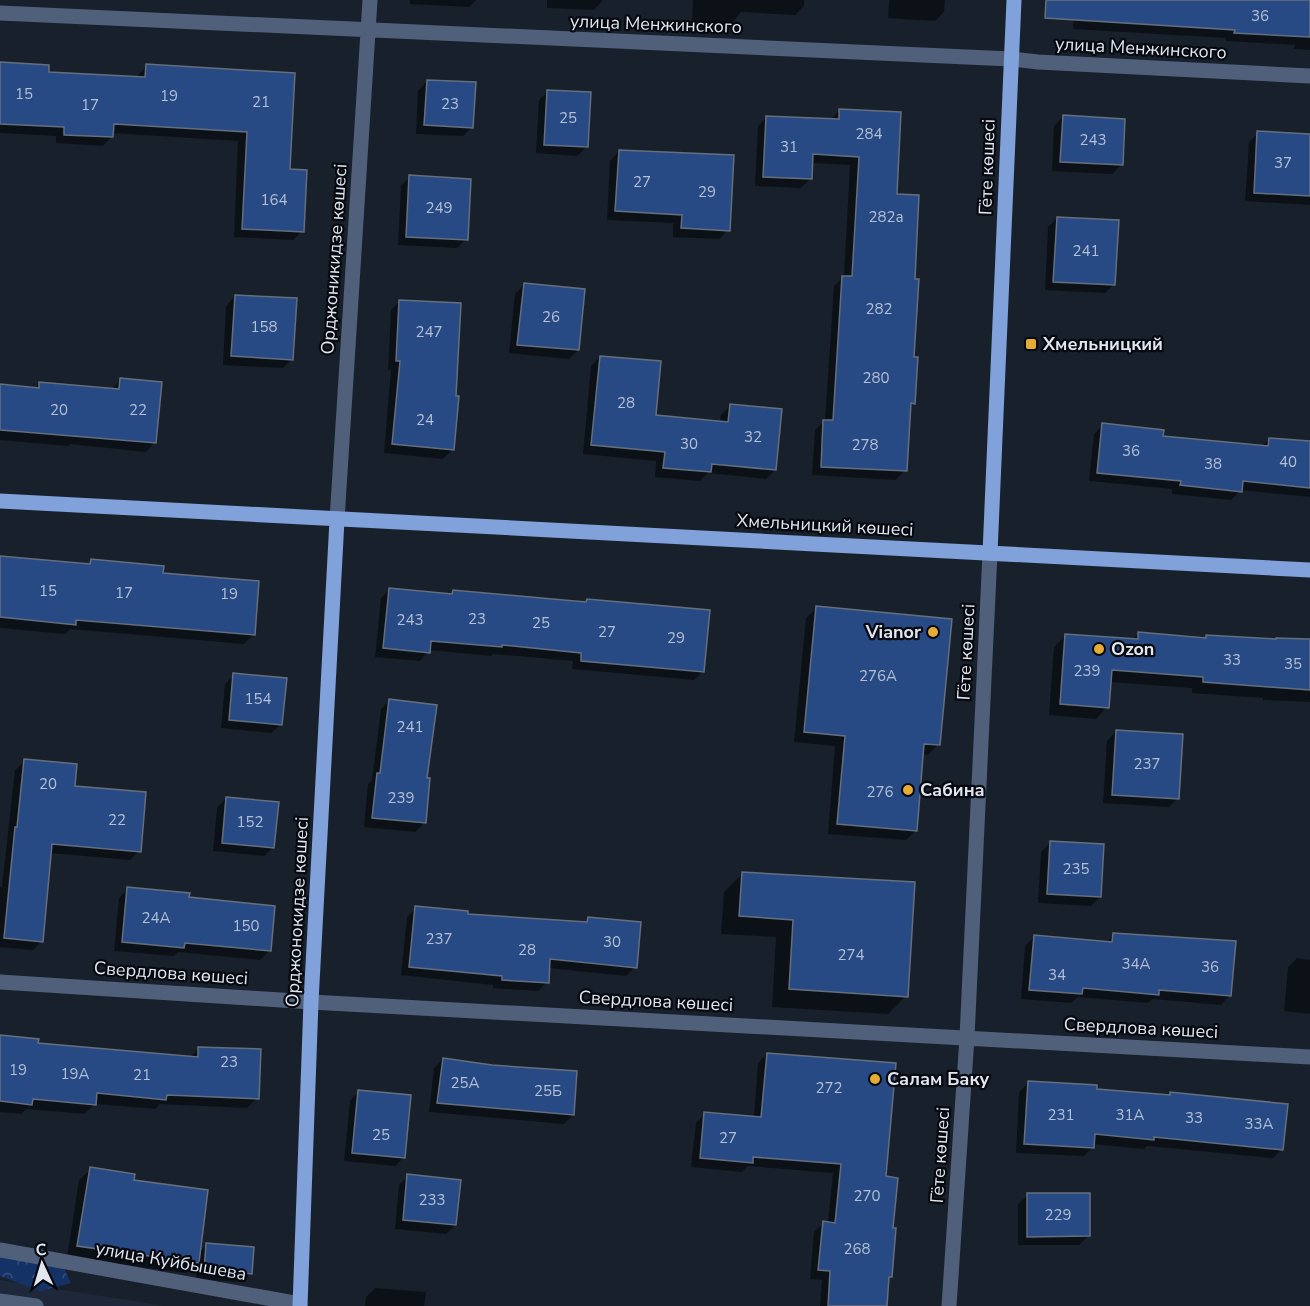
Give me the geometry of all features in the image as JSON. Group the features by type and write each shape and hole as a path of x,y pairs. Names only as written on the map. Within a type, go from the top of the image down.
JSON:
{"main road":[{"name":"Гёте көшесі","path":"990,553 1014,0"},
{"name":"Хмельницкий көшесі","path":"0,501 1310,570"},
{"name":"Орджонокидзе көшесі","path":"300,1305 311,1002 337,520"}],"street":[{"name":"Орджоникидзе көшесі","path":"337,520 370,0"},
{"name":"улица Менжинского","path":"0,13 1011,59 1310,76"},
{"name":"Гёте көшесі","path":"949,1306 967,1037 990,553"},
{"name":"Свердлова көшесі","path":"0,982 311,1002 1310,1057"},
{"name":"улица Куйбышева","path":"0,1250 300,1305"},
{"path":"0,1301 36,1306"}],"shaded area":[{"path":"0,1280 165,1306 0,1306"}],"green space":[{"path":"0,1251 62,1264 71,1283 40,1291 0,1276"}],"building":[{"path":"1046,0 1310,0 1310,37 1045,18"},
{"path":"0,62 49,65 49,72 145,77 146,64 295,73 290,169 307,170 304,232 242,229 247,132 114,124 113,137 64,135 64,127 0,124"},
{"path":"427,80 476,82 473,128 424,125"},
{"path":"547,90 591,92 588,147 544,145"},
{"path":"839,109 901,112 897,194 919,195 915,279 919,279 914,357 918,357 915,404 911,403 907,471 821,467 823,420 833,420 842,276 852,276 859,157 813,154 812,179 763,177 766,116 839,119"},
{"path":"1063,115 1125,119 1123,165 1060,162"},
{"path":"1257,131 1310,134 1310,196 1254,193"},
{"path":"619,150 734,155 730,231 681,228 682,215 615,211"},
{"path":"409,175 471,179 468,240 406,237"},
{"path":"1057,217 1119,220 1115,285 1053,282"},
{"path":"524,283 585,289 579,350 517,345"},
{"path":"235,295 297,298 293,360 231,356"},
{"path":"399,300 461,303 456,396 459,396 454,450 392,444 400,361 396,361"},
{"path":"600,356 661,361 656,415 728,422 730,404 782,409 776,470 712,464 711,472 663,468 665,452 591,445"},
{"path":"120,378 162,382 156,443 0,430 0,384 39,388 39,382 119,389"},
{"path":"1102,423 1164,430 1163,436 1268,446 1269,438 1310,441 1310,488 1243,481 1242,492 1180,485 1181,481 1097,473"},
{"path":"0,556 90,564 91,559 164,566 163,573 259,581 255,635 76,620 76,625 0,617"},
{"path":"389,588 452,594 453,590 586,602 587,599 710,610 704,672 581,661 581,653 502,645 502,647 431,641 430,653 383,648"},
{"path":"816,606 952,619 940,745 924,744 917,831 837,824 845,736 804,732"},
{"path":"1138,632 1206,638 1206,635 1310,639 1310,690 1203,682 1203,677 1112,670 1109,708 1060,704 1065,634 1138,639"},
{"path":"233,673 287,678 282,725 229,720"},
{"path":"389,699 437,705 427,778 430,778 426,823 372,818"},
{"path":"1116,730 1183,734 1179,799 1112,795"},
{"path":"24,759 77,764 75,786 146,792 141,852 52,844 43,942 4,938"},
{"path":"226,797 279,802 274,848 222,843"},
{"path":"1050,841 1104,844 1101,897 1047,894"},
{"path":"742,872 915,882 908,997 789,989 793,920 739,916"},
{"path":"127,887 190,893 189,897 275,906 271,951 185,943 184,948 122,942"},
{"path":"415,906 468,911 468,914 587,922 588,917 641,922 637,968 550,959 549,983 502,980 502,976 409,967"},
{"path":"1113,933 1236,941 1231,996 1159,990 1159,995 1083,988 1082,994 1029,990 1034,935 1112,942"},
{"path":"0,1035 39,1039 38,1043 198,1057 198,1047 261,1049 259,1099 167,1095 166,1100 97,1093 96,1105 33,1099 32,1105 0,1101"},
{"path":"767,1053 896,1063 886,1176 898,1178 893,1228 896,1228 892,1277 889,1277 887,1306 828,1306 830,1271 818,1270 823,1221 835,1223 841,1164 753,1157 753,1163 700,1158 704,1112 761,1117"},
{"path":"443,1058 492,1065 577,1071 574,1115 437,1103"},
{"path":"1028,1081 1097,1085 1097,1089 1170,1095 1170,1092 1288,1104 1283,1150 1154,1137 1154,1140 1095,1134 1094,1148 1024,1144"},
{"path":"358,1090 411,1095 405,1158 352,1153"},
{"path":"90,1167 135,1174 134,1180 208,1190 199,1263 77,1246"},
{"path":"407,1174 461,1180 456,1225 403,1220"},
{"path":"1027,1193 1090,1193 1090,1236 1027,1237"},
{"path":"206,1243 254,1247 252,1274 204,1270"}],"place":[{"name":"Хмельницкий","path":"1031,344"},
{"name":"Vianor","path":"933,632"},
{"name":"Ozon","path":"1099,649"},
{"name":"Сабина","path":"908,790"},
{"name":"Салам Баку","path":"875,1079"}]}
